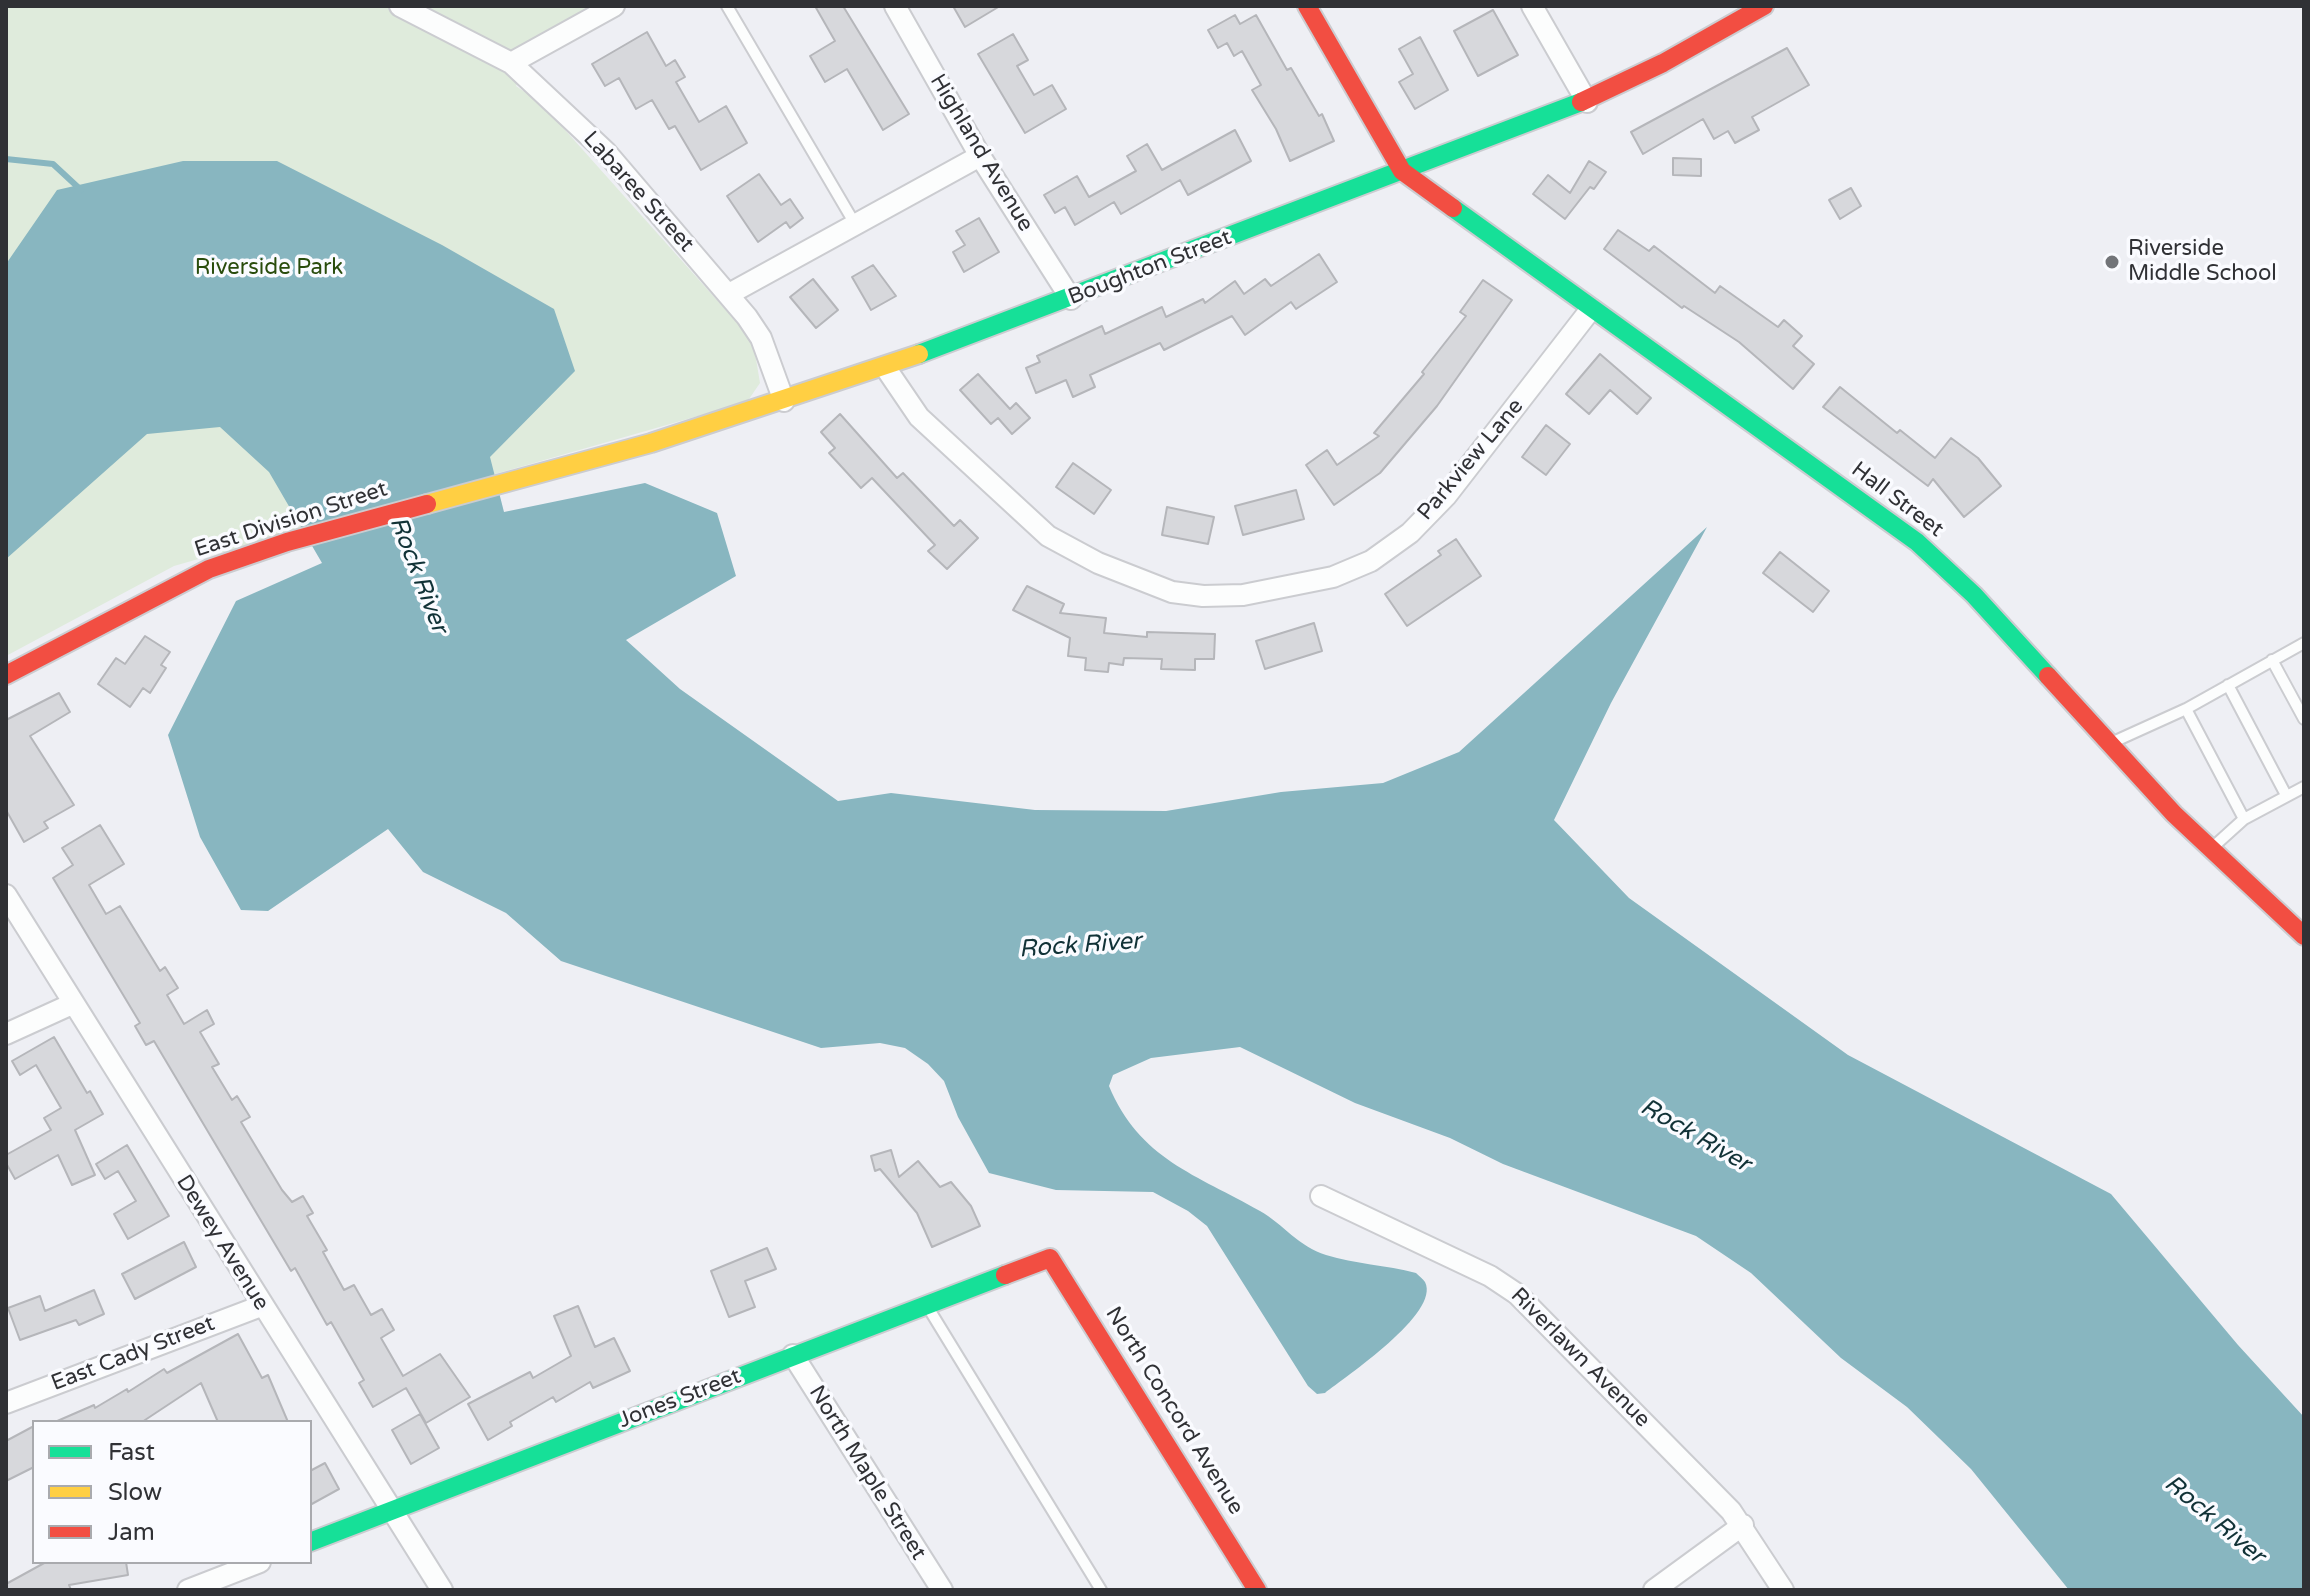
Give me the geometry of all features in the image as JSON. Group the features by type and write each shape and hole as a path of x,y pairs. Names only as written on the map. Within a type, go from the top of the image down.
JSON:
{"street":[{"name":"Labaree Street","path":"400,6 511,63 606,152 729,294 761,338 784,401"},
{"path":"511,63 614,6"},
{"name":"Highland Avenue","path":"895,6 980,156 1071,299"},
{"path":"1307,6 1402,171"},
{"path":"1532,6 1587,102"},
{"name":"Boughton Street","path":"515,479 651,443 784,401 1071,299 1587,102 1764,6"},
{"path":"729,294 980,156"},
{"name":"Hall Street","path":"1402,171 1917,542 1966,587 2109,744 2211,849 2304,936"},
{"name":"Parkview Lane","path":"885,367 919,417 1029,523 1056,542 1098,563 1172,592 1203,596 1243,595 1333,577 1371,561 1410,533 1446,496 1591,309"},
{"name":"East Division Street","path":"6,675 209,569 287,542 515,479"},
{"name":"Dewey Avenue","path":"6,895 261,1306 442,1590"},
{"path":"6,1034 72,1004"},
{"name":"Riverlawn Avenue","path":"1321,1196 1505,1284 1743,1525 1783,1590"},
{"name":"Jones Street","path":"312,1541 1050,1258"},
{"name":"North Concord Avenue","path":"1050,1258 1257,1590"},
{"name":"East Cady Street","path":"6,1403 261,1306"},
{"name":"North Maple Street","path":"793,1355 942,1590"},
{"path":"1654,1590 1743,1525"},
{"path":"193,1589 255,1564"}],"lane":[{"path":"727,6 855,224"},
{"path":"2109,744 2186,709 2304,643"},
{"path":"2272,660 2304,719"},
{"path":"2228,685 2286,795"},
{"path":"2186,709 2244,819"},
{"path":"2211,849 2244,819 2304,787"},
{"path":"925,1304 1101,1590"}],"green space":[{"name":"Riverside Park","path":"6,6 610,6 532,50 516,86 541,103 741,327 754,347 760,383 747,402 174,566 6,656"}],"water":[{"name":"Rock River","path":"183,161 277,161 442,245 554,309 575,371 490,457 504,512 645,483 717,513 736,576 626,640 680,689 838,801 891,793 1035,810 1166,811 1281,792 1383,783 1459,752 1707,527 1611,703 1554,820 1629,898 1848,1055 2111,1194 2238,1345 2304,1417 2304,1590 2069,1590 1971,1469 1907,1407 1841,1358 1751,1273 1696,1236 1503,1164 1450,1138 1355,1103 1240,1047 1151,1058 1113,1075 1109,1086 1136,1131 1153,1148 1192,1175 1268,1216 1308,1247 1337,1258 1416,1273 1425,1282 1426,1295 1406,1327 1325,1393 1317,1394 1308,1386 1207,1226 1188,1211 1153,1192 1056,1190 989,1173 958,1117 944,1081 928,1064 905,1048 880,1043 821,1048 561,961 506,913 423,872 388,829 268,911 241,910 200,837 168,735 236,601 322,563 269,472 220,427 147,434 6,559 6,264 57,190"}],"building":[{"path":"815,6 843,6 909,114 883,130 847,69 825,82 810,56 835,41"},
{"path":"953,6 1000,6 965,27"},
{"path":"1493,10 1518,55 1478,76 1454,31"},
{"path":"1235,15 1240,24 1256,15 1287,70 1291,68 1319,116 1322,114 1334,141 1290,161 1276,129 1252,90 1261,85 1242,51 1234,56 1227,43 1218,48 1208,30"},
{"path":"647,32 666,66 675,60 685,77 676,82 699,122 726,106 747,143 701,170 675,126 669,129 652,100 636,109 619,78 605,86 592,64"},
{"path":"1013,34 1028,60 1017,66 1034,95 1052,85 1066,109 1025,133 978,54"},
{"path":"1420,37 1448,90 1415,109 1399,82 1413,74 1399,49"},
{"path":"1787,48 1809,85 1752,117 1759,130 1735,143 1728,131 1714,139 1703,119 1643,154 1631,132"},
{"path":"1235,130 1251,161 1188,195 1180,180 1121,214 1114,202 1075,225 1065,207 1055,213 1044,195 1077,176 1089,197 1136,171 1127,156 1147,144 1162,170"},
{"path":"1673,158 1701,159 1701,176 1673,175"},
{"path":"1589,161 1606,172 1565,219 1533,194 1548,175 1570,193"},
{"path":"759,174 781,205 790,199 803,218 790,228 786,222 758,242 727,196"},
{"path":"1851,188 1861,206 1840,219 1829,200"},
{"path":"979,218 999,252 964,272 953,252 965,245 956,231"},
{"path":"1618,230 1649,251 1654,246 1715,293 1720,286 1778,327 1784,320 1802,336 1793,346 1814,364 1793,389 1739,342 1684,306 1682,308 1604,249"},
{"path":"1319,254 1337,282 1296,309 1291,302 1245,335 1232,316 1164,350 1160,343 1090,375 1095,387 1073,397 1066,380 1036,393 1026,368 1040,362 1037,356 1102,326 1105,334 1162,307 1166,317 1203,299 1205,303 1235,281 1244,294 1265,279 1271,286"},
{"path":"873,265 896,296 871,310 852,277"},
{"path":"813,279 838,310 816,328 790,297"},
{"path":"1483,280 1512,300 1437,406 1380,473 1334,505 1306,465 1327,450 1337,465 1379,436 1374,433 1424,374 1422,372 1466,316 1460,312"},
{"path":"1600,354 1651,398 1637,414 1610,390 1589,414 1566,394"},
{"path":"978,374 1010,409 1016,403 1030,418 1012,434 998,418 991,424 960,390"},
{"path":"1840,387 1897,433 1900,430 1935,458 1951,438 1978,458 2001,486 1964,517 1933,479 1928,486 1823,407"},
{"path":"840,414 897,478 903,473 954,526 960,520 978,538 947,569 928,551 935,545 872,478 861,488 829,453 835,448 821,432"},
{"path":"1546,425 1570,444 1546,475 1522,457"},
{"path":"1073,463 1111,490 1094,514 1056,487"},
{"path":"1296,490 1304,519 1243,535 1235,506"},
{"path":"1167,507 1214,517 1208,544 1162,535"},
{"path":"1456,539 1481,576 1407,626 1385,594 1441,555 1438,551"},
{"path":"1780,552 1829,591 1813,612 1763,573"},
{"path":"1027,586 1064,604 1060,613 1106,618 1104,633 1147,637 1147,632 1215,634 1214,659 1195,659 1195,670 1161,669 1162,659 1124,658 1123,665 1109,663 1108,672 1085,670 1086,658 1068,656 1070,638 1013,610"},
{"path":"1314,623 1322,651 1265,669 1256,641"},
{"path":"145,636 170,652 161,665 166,668 150,693 143,688 130,707 98,684 116,658 125,664"},
{"path":"59,693 70,712 30,736 74,805 44,822 48,828 24,842 6,810 6,720"},
{"path":"100,825 124,864 89,885 106,914 120,906 160,971 165,967 178,988 167,995 184,1024 207,1010 214,1024 200,1032 219,1064 212,1067 232,1100 237,1096 250,1117 241,1122 282,1190 292,1202 303,1196 313,1213 307,1216 327,1250 323,1252 344,1290 354,1285 371,1315 382,1309 394,1330 381,1338 403,1376 440,1354 470,1397 426,1423 406,1388 373,1407 359,1383 364,1380 331,1322 327,1325 295,1268 291,1271 154,1041 146,1045 135,1026 140,1023 53,878 73,865 62,848"},
{"path":"54,1037 103,1114 75,1130 95,1175 72,1185 58,1155 15,1179 6,1163 6,1155 51,1130 44,1118 61,1108 36,1065 20,1075 12,1061"},
{"path":"127,1145 169,1216 128,1239 114,1214 136,1201 118,1171 105,1179 96,1164"},
{"path":"891,1150 899,1177 918,1161 940,1187 951,1182 971,1206 980,1226 932,1247 917,1213 880,1169 875,1171 871,1156"},
{"path":"184,1242 196,1267 135,1299 122,1274"},
{"path":"767,1248 776,1269 745,1281 755,1307 729,1317 711,1271"},
{"path":"94,1290 104,1314 79,1325 76,1320 20,1340 8,1308 40,1296 45,1311"},
{"path":"578,1306 595,1347 614,1338 630,1371 593,1388 590,1382 556,1402 553,1397 510,1422 512,1426 488,1440 468,1404 530,1372 533,1378 571,1356 554,1316"},
{"path":"238,1334 262,1378 268,1375 287,1420 217,1420 201,1383 145,1420 60,1420 94,1405 95,1408 127,1389 128,1392 164,1369 167,1373"},
{"path":"420,1414 439,1448 411,1464 392,1430"},
{"path":"32,1427 32,1468 6,1481 6,1441"},
{"path":"325,1463 339,1489 312,1504 312,1470"},
{"path":"42,1564 126,1564 128,1575 69,1585 71,1590 6,1590 6,1584"}],"waterway":[{"path":"6,159 53,164 81,190"}],"traffic: fast":[{"path":"919,354 1581,102"},
{"path":"1453,208 1917,542 1974,595 2048,676"},
{"path":"312,1541 1005,1275"}],"traffic: slow":[{"path":"427,504 651,443 919,354"}],"traffic: jam":[{"path":"1307,6 1402,171 1453,208"},
{"path":"1581,102 1663,63 1764,6"},
{"path":"6,675 209,569 287,542 427,504"},
{"path":"2048,676 2174,814 2304,936"},
{"path":"1005,1275 1050,1258 1257,1590"}],"place":[{"name":"Riverside Middle School","path":"2112,262"}]}
